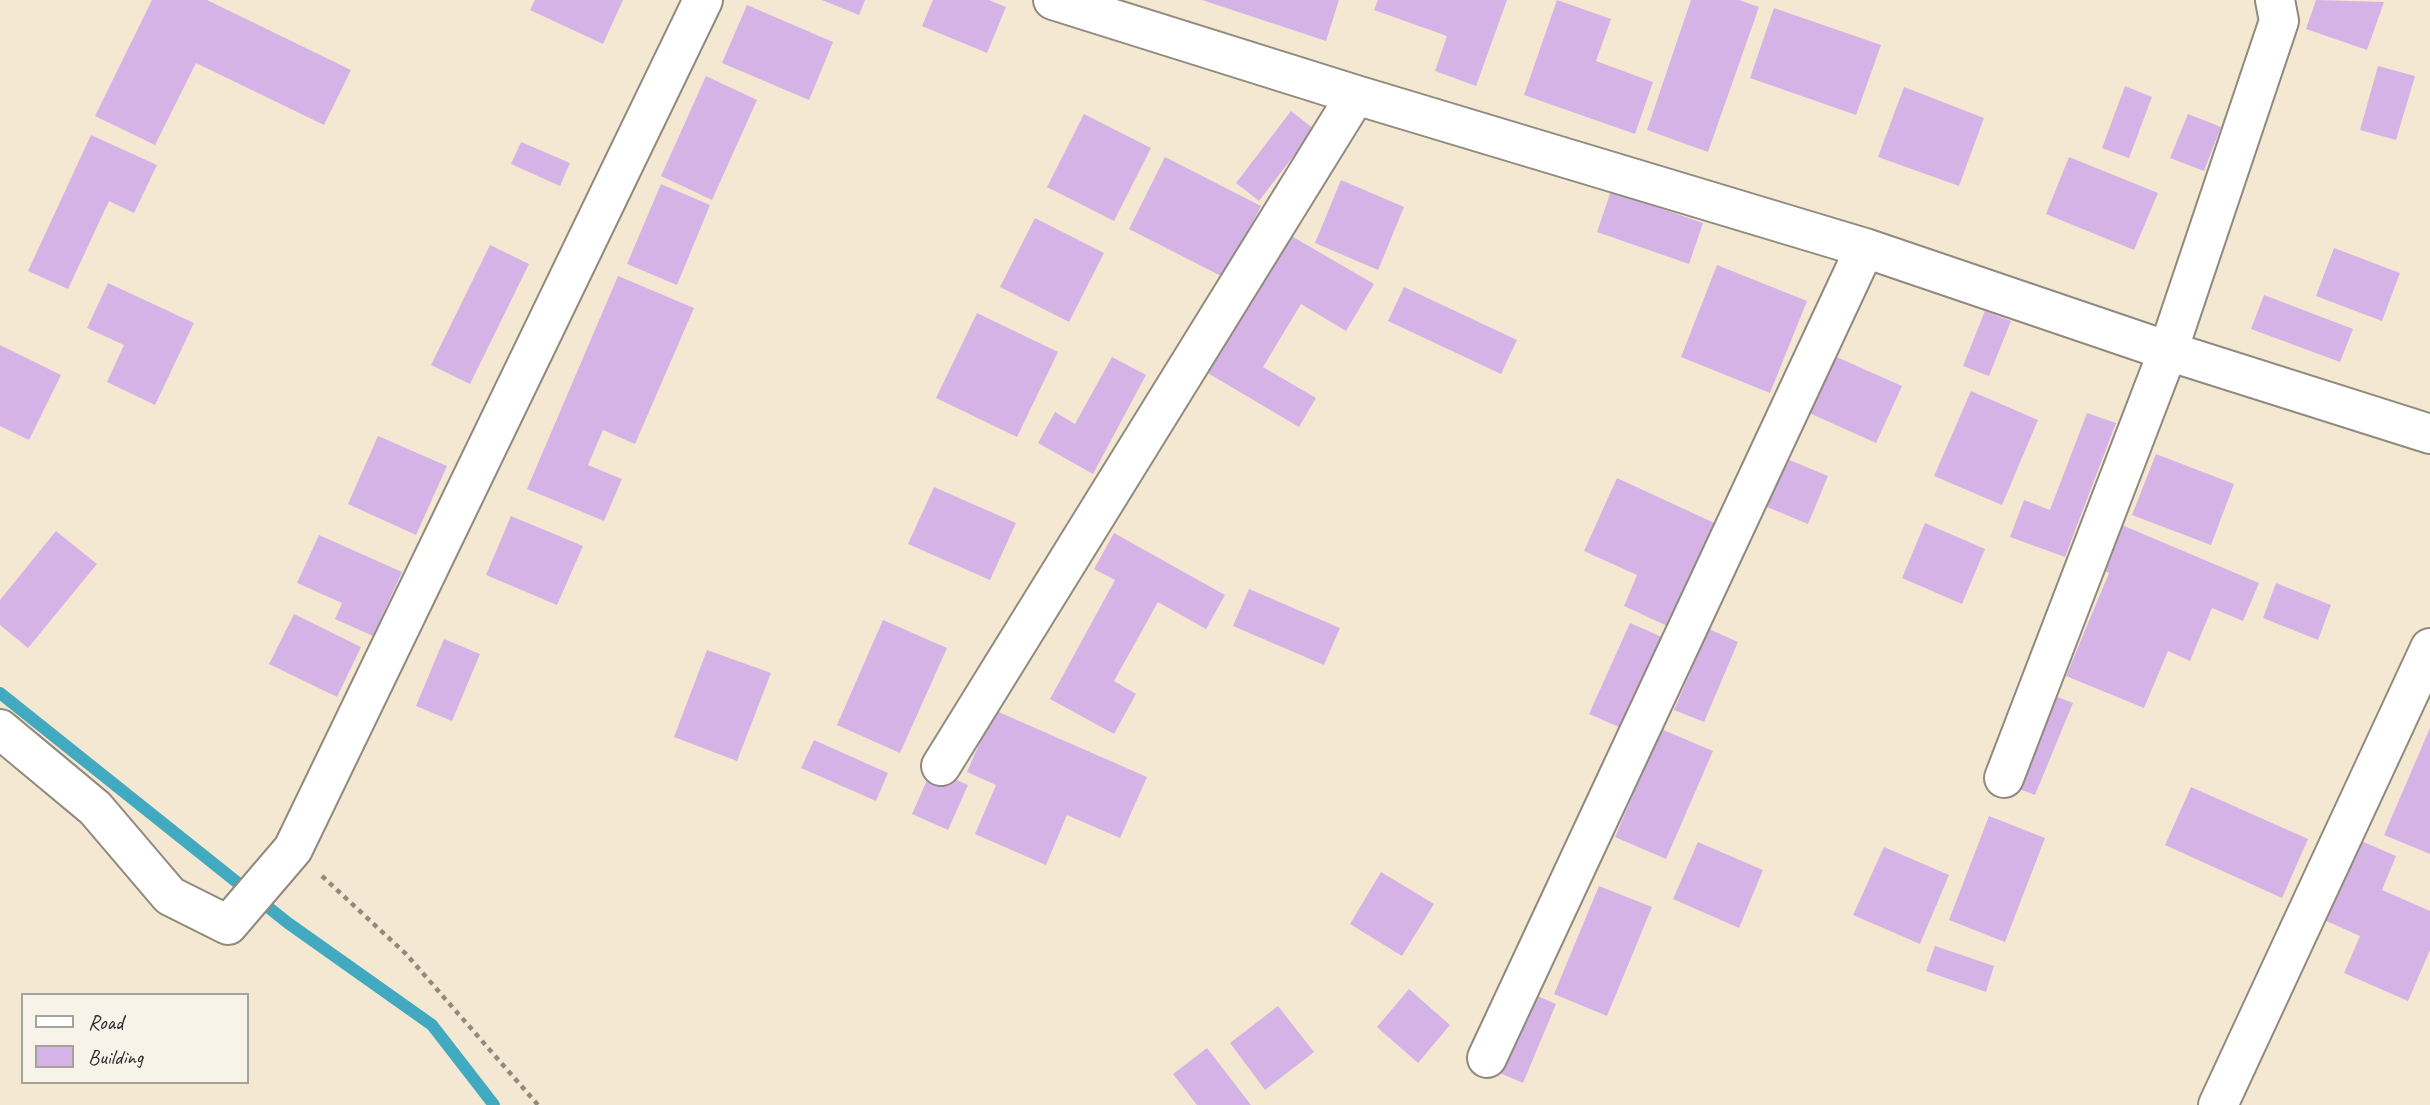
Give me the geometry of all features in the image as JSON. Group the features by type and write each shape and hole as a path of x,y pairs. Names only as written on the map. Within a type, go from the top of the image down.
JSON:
{"street":[{"path":"0,729 95,808 170,896 228,925 293,849 704,0"},
{"path":"1053,0 1356,95 1865,248 2168,351 2430,434"},
{"path":"2004,778 2168,351 2279,20 2275,0"},
{"path":"941,766 1356,95"},
{"path":"1487,1058 1865,248"},
{"path":"2218,1105 2430,648"}],"path":[{"path":"293,849 406,954 538,1105"}],"building":[{"path":"152,0 207,0 351,70 324,125 196,63 155,145 95,116"},
{"path":"535,0 623,0 603,44 530,10"},
{"path":"822,0 865,0 859,15"},
{"path":"933,0 989,0 1006,7 987,53 922,26"},
{"path":"1202,0 1339,0 1326,41"},
{"path":"1378,0 1507,0 1476,86 1435,71 1447,36 1374,10"},
{"path":"1557,0 1611,19 1596,61 1653,82 1635,134 1524,95"},
{"path":"1691,0 1739,0 1759,7 1708,152 1647,130"},
{"path":"2316,0 2384,2 2367,50 2306,29"},
{"path":"747,5 833,42 809,100 722,63"},
{"path":"1774,8 1881,45 1856,115 1750,78"},
{"path":"2378,66 2415,76 2396,140 2360,130"},
{"path":"706,76 757,100 712,200 661,176"},
{"path":"2125,86 2152,97 2129,158 2102,148"},
{"path":"1904,87 1984,118 1959,186 1878,157"},
{"path":"1291,111 1314,129 1259,201 1236,183"},
{"path":"1084,114 1151,148 1114,221 1047,187"},
{"path":"2188,114 2221,127 2204,171 2170,158"},
{"path":"91,135 157,165 134,213 109,201 68,289 28,271"},
{"path":"521,142 570,163 560,186 511,164"},
{"path":"1165,157 1261,206 1225,278 1129,229"},
{"path":"2069,157 2158,193 2134,250 2046,214"},
{"path":"1341,180 1404,207 1378,270 1315,243"},
{"path":"661,184 710,205 677,285 627,264"},
{"path":"1611,191 1703,223 1689,264 1597,232"},
{"path":"1035,218 1104,253 1069,322 1000,287"},
{"path":"1288,234 1374,284 1346,331 1301,304 1263,367 1316,398 1299,427 1206,372"},
{"path":"490,245 529,264 470,384 431,365"},
{"path":"2334,248 2400,273 2382,321 2316,296"},
{"path":"1717,265 1807,301 1770,393 1681,357"},
{"path":"618,276 694,308 635,444 603,430 588,465 622,479 604,521 527,489"},
{"path":"108,283 194,323 155,405 107,382 124,345 87,328"},
{"path":"1404,287 1517,340 1501,374 1388,321"},
{"path":"2264,295 2353,329 2340,362 2251,329"},
{"path":"1985,311 2011,321 1989,376 1963,366"},
{"path":"977,313 1058,352 1017,437 936,398"},
{"path":"0,345 61,375 29,440 0,426"},
{"path":"1832,355 1902,386 1876,443 1807,412"},
{"path":"1112,357 1146,375 1093,474 1038,443 1055,412 1075,424"},
{"path":"1971,391 2038,420 2002,505 1934,476"},
{"path":"2087,413 2116,423 2065,557 2010,537 2024,500 2050,510"},
{"path":"378,436 447,466 416,535 348,504"},
{"path":"2156,454 2234,484 2211,545 2132,515"},
{"path":"1787,459 1828,476 1808,524 1767,507"},
{"path":"1617,478 1723,527 1676,630 1624,606 1637,575 1584,551"},
{"path":"934,487 1016,523 990,580 908,544"},
{"path":"511,516 583,546 557,605 486,575"},
{"path":"1925,523 1985,549 1962,604 1902,578"},
{"path":"2117,523 2259,583 2243,621 2212,608 2190,661 2168,651 2144,708 2066,676 2109,573 2098,568"},
{"path":"56,531 97,564 28,648 0,625 0,600"},
{"path":"1114,533 1225,595 1206,629 1158,602 1114,681 1136,694 1114,734 1050,699 1115,580 1094,569"},
{"path":"319,535 402,572 373,636 335,619 342,603 297,583"},
{"path":"2276,583 2331,605 2318,640 2263,618"},
{"path":"1249,589 1340,628 1324,665 1233,626"},
{"path":"294,614 361,647 337,697 269,664"},
{"path":"883,620 947,648 900,753 837,725"},
{"path":"1630,623 1662,637 1621,728 1589,714"},
{"path":"1709,629 1738,642 1704,722 1674,710"},
{"path":"444,639 480,654 452,721 416,706"},
{"path":"707,650 771,673 737,761 674,737"},
{"path":"2042,691 2073,703 2035,795 2004,783"},
{"path":"994,710 1147,777 1120,838 1067,815 1046,865 975,834 996,785 967,772"},
{"path":"2430,728 2430,854 2384,835"},
{"path":"1661,729 1713,751 1666,859 1615,837"},
{"path":"814,740 888,773 876,801 801,768"},
{"path":"932,769 968,785 948,830 912,814"},
{"path":"2191,787 2308,839 2282,898 2165,845"},
{"path":"1989,816 2045,838 2005,942 1949,920"},
{"path":"2359,840 2396,856 2382,890 2430,911 2430,950 2408,1001 2344,973 2360,936 2324,920"},
{"path":"1698,842 1763,870 1739,928 1673,899"},
{"path":"1884,847 1949,875 1920,944 1853,915"},
{"path":"1381,872 1434,904 1402,956 1350,924"},
{"path":"1599,886 1652,907 1607,1016 1554,994"},
{"path":"1935,946 1994,966 1986,992 1926,971"},
{"path":"1409,989 1450,1025 1418,1063 1377,1027"},
{"path":"1533,994 1556,1004 1523,1083 1500,1073"},
{"path":"1278,1006 1314,1052 1265,1090 1230,1043"},
{"path":"1207,1048 1251,1105 1197,1105 1173,1074"}],"waterway":[{"path":"0,693 288,923 432,1025 494,1105"}]}
